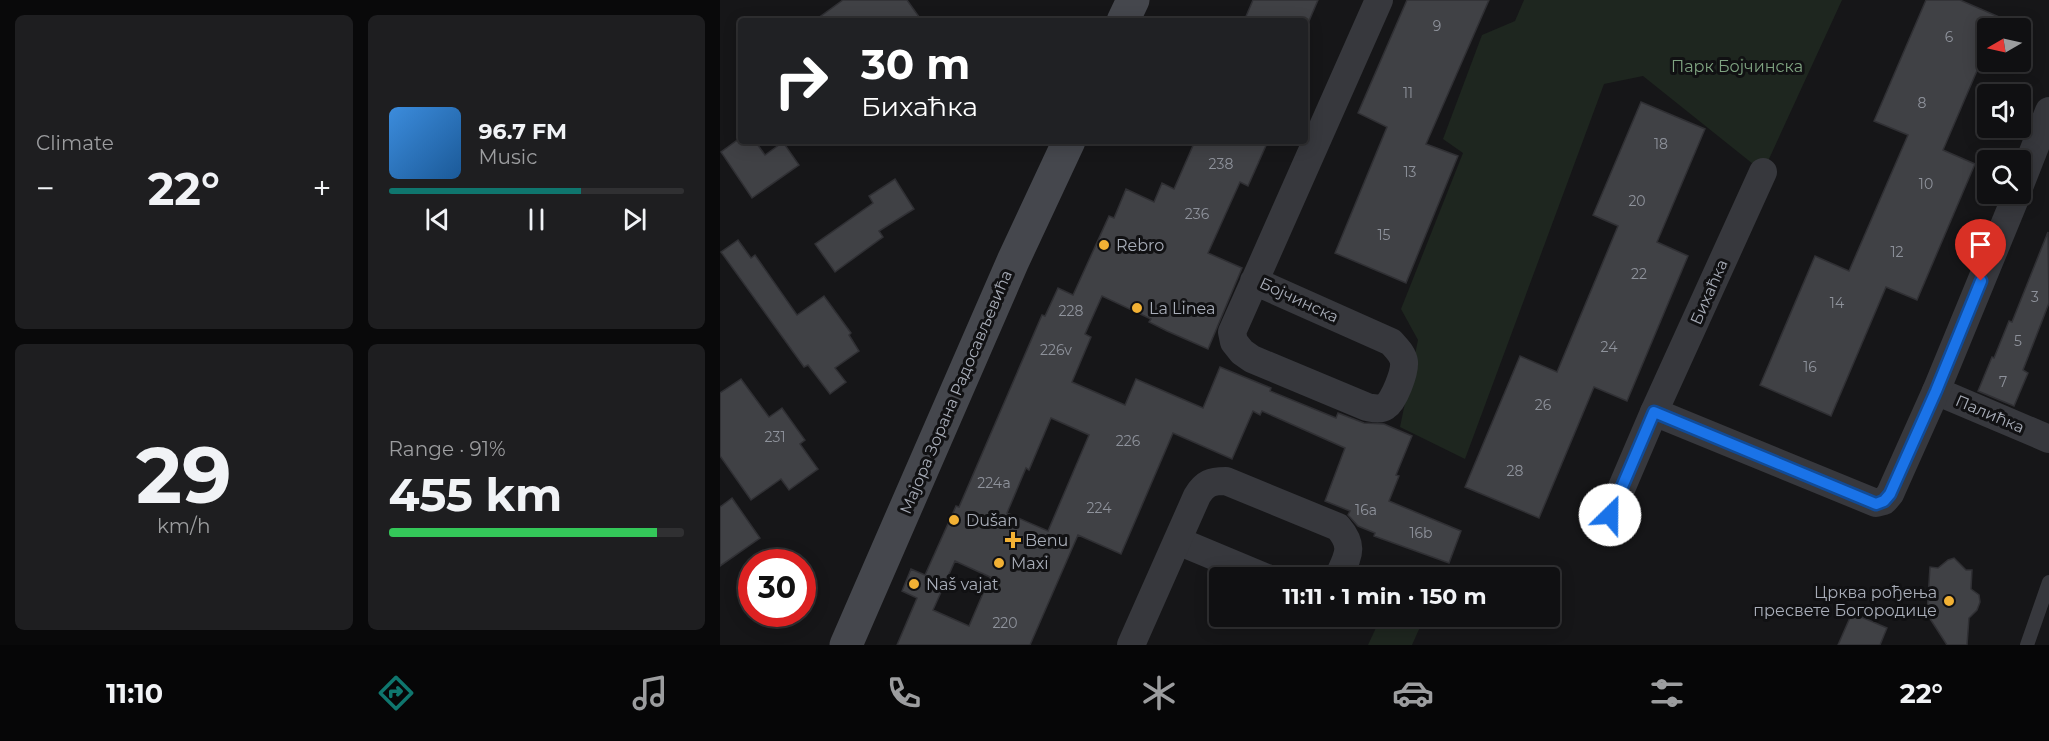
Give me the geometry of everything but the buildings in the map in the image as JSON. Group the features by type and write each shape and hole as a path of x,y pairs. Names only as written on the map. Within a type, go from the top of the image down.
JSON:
{"main road":[{"path":"1124,18 1133,0"},
{"name":"Мајора Зорана Радосављевића","path":"846,645 1013,261 1068,144"}],"street":[{"name":"Бојчинска","path":"1254,281 1391,342 1402,356 1405,365 1392,400 1386,406 1378,409 1366,407 1252,359 1234,342 1232,332 1254,281 1379,0"},
{"path":"2031,159 2048,118"},
{"name":"Бихаћка","path":"1610,515 1763,172"},
{"path":"1654,412 1876,504 1884,501 1890,494 1936,391 2013,204"},
{"name":"Палићка","path":"1936,391 2048,435"},
{"path":"1131,645 1201,490 1212,481 1226,481 1338,527 1345,536 1349,551 1342,567"},
{"path":"1178,541 1241,567"}],"lane":[{"path":"2027,645 2049,582"}],"green space":[{"name":"Парк Бојчинска","path":"1524,0 1842,0 1763,172 1643,76 1604,84 1465,459 1400,427 1418,340 1401,309 1463,153 1443,139 1482,35 1515,21"},
{"path":"1376,627 1420,627 1412,645 1368,645"}],"place":[{"name":"Rebro","path":"1104,245"},
{"name":"La Linea","path":"1137,308"},
{"name":"Dušan","path":"954,520"},
{"name":"Benu","path":"1013,540"},
{"name":"Maxi","path":"999,563"},
{"name":"Naš vajat","path":"914,584"},
{"name":"Црква рођења пресвете Богородице","path":"1949,601"}],"route":[{"path":"1610,515 1654,412 1876,504 1884,501 1890,494 1936,391 1981,281"}]}
